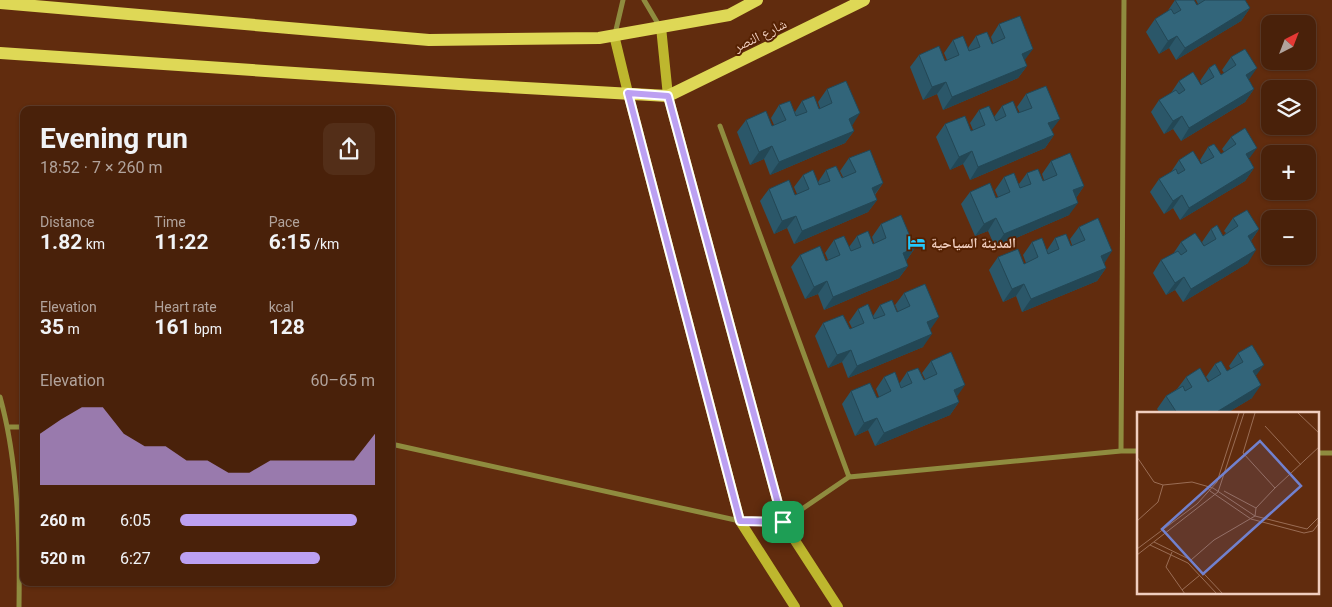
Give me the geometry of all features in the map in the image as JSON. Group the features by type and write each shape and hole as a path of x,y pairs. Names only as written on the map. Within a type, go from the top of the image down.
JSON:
{"main road":[{"path":"0,3 429,40 599,38 729,15 757,0"},
{"name":"شارع النصر","path":"668,96 864,0"},
{"path":"0,52 668,96"}],"street":[{"path":"623,0 614,35 740,521 795,607"},
{"path":"644,0 661,27 668,96 783,522 838,607"},
{"path":"1121,451 1124,0"},
{"path":"720,126 848,477"},
{"path":"0,397 8,427 18,523 19,607"},
{"path":"8,427 20,427"},
{"path":"395,445 740,521 783,522 848,477 1137,451"}],"building":[{"path":"1175,0 1194,0 1197,5 1205,0 1245,0 1250,8 1185,48 1177,36 1168,41 1155,19 1171,9 1174,14 1181,10"},
{"path":"1020,16 1033,49 1022,54 1027,66 952,97 946,82 932,87 919,55 939,46 945,61 959,55 953,40 963,36 969,51 980,47 976,36 987,32 992,44 1005,38 999,24"},
{"path":"1245,49 1257,68 1246,75 1254,89 1189,128 1182,116 1173,121 1159,100 1176,90 1179,94 1185,90 1179,81 1193,72 1201,85 1214,77 1209,68 1215,64 1221,75 1236,65 1231,57"},
{"path":"846,81 860,113 849,119 854,131 779,162 772,146 759,152 746,120 766,111 772,126 786,120 779,105 790,101 796,116 807,112 802,101 814,96 819,109 832,103 827,89"},
{"path":"1046,86 1060,119 1048,123 1054,135 978,167 972,151 959,157 945,124 965,116 971,131 985,125 979,110 989,106 996,121 1006,116 1002,106 1013,101 1018,113 1032,108 1026,94"},
{"path":"1245,128 1257,148 1246,154 1254,168 1189,208 1182,195 1173,201 1159,179 1176,169 1178,174 1185,170 1179,160 1193,151 1201,164 1214,157 1208,147 1214,144 1221,154 1236,144 1231,137"},
{"path":"870,150 883,183 872,188 877,200 802,231 796,216 782,221 769,189 789,180 795,195 809,189 803,175 813,170 819,185 830,181 826,170 836,166 842,178 856,172 849,158"},
{"path":"1070,153 1084,186 1073,190 1078,203 1004,234 996,218 984,224 970,192 990,183 996,198 1010,192 1004,177 1014,173 1020,188 1031,184 1027,173 1038,169 1043,181 1057,175 1051,161"},
{"path":"1247,210 1259,229 1248,236 1256,250 1191,289 1184,277 1175,283 1161,260 1178,251 1181,255 1187,251 1181,242 1195,233 1204,246 1216,239 1211,229 1217,225 1223,236 1238,226 1233,218"},
{"path":"901,215 915,248 903,253 908,266 833,297 827,281 814,287 800,255 820,246 826,261 840,255 834,240 844,236 851,251 861,247 857,236 868,231 873,244 886,238 881,224"},
{"path":"1098,218 1112,251 1101,256 1106,268 1031,299 1024,284 1012,289 998,257 1018,249 1024,264 1038,257 1032,242 1042,238 1048,254 1059,249 1055,238 1066,234 1071,246 1085,240 1079,227"},
{"path":"925,284 939,317 927,322 932,334 857,366 851,350 837,355 823,323 843,315 850,329 864,323 858,309 868,304 874,319 885,315 880,305 892,300 897,312 910,306 904,293"},
{"path":"1252,345 1264,365 1253,371 1261,385 1217,412 1176,412 1166,396 1183,386 1185,391 1192,387 1186,377 1200,368 1208,382 1221,374 1215,364 1221,361 1227,371 1243,362 1238,353"},
{"path":"951,352 965,385 954,390 959,402 884,433 877,418 864,423 851,391 870,383 877,398 891,391 884,377 895,372 901,388 912,383 907,372 918,368 924,380 937,374 931,361"}],"place":[{"name":"المدينة السياحية","path":"917,243"}],"route":[{"path":"628,93 668,96 783,522 740,521 628,93"}]}
